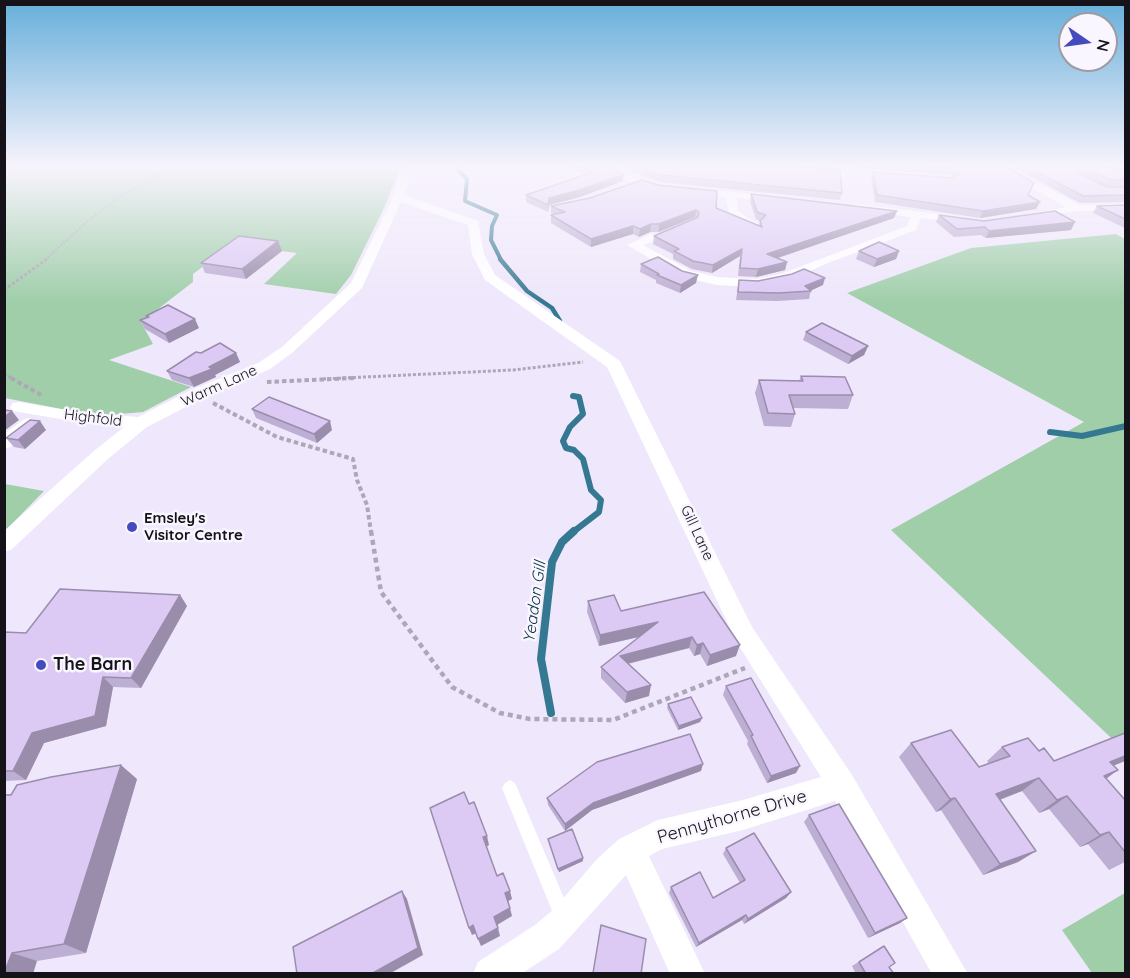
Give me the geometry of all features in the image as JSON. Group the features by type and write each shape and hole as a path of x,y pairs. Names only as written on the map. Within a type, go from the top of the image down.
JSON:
{"street":[{"name":"Warm Lane","path":"4,544 102,454 141,423 197,394 264,366 287,351 357,285 392,212"},
{"name":"Gill Lane","path":"439,212 474,223 478,254 490,277 614,364 744,634 842,785 951,974"},
{"path":"736,212 748,225"},
{"path":"909,212 980,223"},
{"path":"1022,218 1057,212"},
{"path":"655,237 633,245 687,274 717,280 756,283 784,277 912,228 916,214"},
{"name":"Highfold","path":"19,407 84,418 141,423"},
{"name":"Highfold","path":"4,442 45,411"},
{"name":"Pennythorne Drive","path":"490,974 547,937 565,920 600,878 630,850 658,835 743,815 842,785"},
{"path":"630,850 688,974"}],"lane":[{"path":"655,237 694,221"},
{"path":"510,788 565,920"}],"path":[{"path":"4,290 55,253 99,212"},
{"path":"238,378 253,382 489,371 608,360"},
{"path":"4,374 55,402 45,411"},
{"path":"197,394 277,436 353,459 357,480 367,505 381,592 452,687 500,713 530,719 613,720 762,661"}],"green space":[{"path":"4,212 382,212 351,275 336,294 264,284 297,253 232,245 193,274 193,282 141,322 153,344 109,360 191,387 143,412 97,416 5,398"},
{"path":"1116,234 1125,239 1125,751 891,530 1084,422 847,293 971,248"},
{"path":"5,484 44,491 5,531"},
{"path":"1125,893 1125,973 1092,973 1062,930"}],"building":[{"path":"565,212 692,212 659,224 651,224 640,229 633,226 591,239 551,215"},
{"path":"699,212 725,212 762,227 760,221 766,215 757,212 895,212 767,254 787,262 758,269 740,268 742,249 713,265 693,261 674,251 679,249 654,236 698,217"},
{"path":"1056,212 1075,222 989,231 985,227 957,229 939,215 984,221"},
{"path":"1109,212 1125,212 1125,219"},
{"path":"239,236 278,241 242,269 201,263"},
{"path":"879,242 899,251 877,259 859,251"},
{"path":"658,257 682,271 698,275 681,285 657,275 659,274 641,264"},
{"path":"804,269 825,278 805,286 811,291 738,292 739,280 758,281 792,274"},
{"path":"168,305 195,319 165,334 140,320 149,317 146,316"},
{"path":"822,323 868,346 852,356 806,332"},
{"path":"220,343 236,353 209,367 212,369 189,378 167,371 196,352 201,353"},
{"path":"801,376 845,377 853,395 789,395 795,414 768,413 759,380 803,381"},
{"path":"269,397 330,421 314,434 252,409"},
{"path":"4,410 12,411 4,417"},
{"path":"30,420 40,421 18,440 6,438"},
{"path":"60,589 180,595 131,678 103,677 95,716 32,733 13,771 4,771 4,632 26,633"},
{"path":"704,592 740,645 710,655 703,643 697,645 692,637 620,656 651,685 627,692 601,667 658,622 600,635 588,601 614,595 621,611"},
{"path":"751,678 800,766 771,776 751,736 753,735 726,686"},
{"path":"691,697 702,718 679,726 668,704"},
{"path":"951,730 979,767 1010,756 1002,747 1028,738 1039,751 1044,748 1054,761 1125,733 1125,756 1110,762 1118,770 1104,776 1125,800 1125,852 1109,832 1100,835 1067,796 1057,800 1039,778 996,794 1036,851 1000,864 955,798 950,799 911,743"},
{"path":"690,734 703,764 593,803 565,824 547,798 597,762"},
{"path":"121,765 64,944 12,953 4,973 4,795 11,795 17,785"},
{"path":"464,792 469,804 474,802 487,836 483,837 497,876 503,873 510,891 505,893 510,908 494,917 498,928 478,939 473,925 469,928 430,808"},
{"path":"839,804 907,918 875,933 809,815"},
{"path":"572,829 583,858 558,869 548,839"},
{"path":"754,833 791,892 748,919 746,915 699,943 671,887 700,872 713,898 745,880 726,848"},
{"path":"402,891 418,948 371,974 297,974 293,947"},
{"path":"601,925 646,939 641,974 593,973"},
{"path":"884,946 895,963 889,967 894,974 866,974 859,962"}],"waterway":[{"name":"Yeadon Gill","path":"489,212 497,215 492,226 491,240 501,260"},
{"name":"Yeadon Gill","path":"500,259 527,291 552,308 560,321"},
{"name":"Yeadon Gill","path":"573,396 579,397 583,414 570,427 563,441 566,448 574,450 583,459 591,490 601,500 599,512 573,532"},
{"path":"1050,432 1082,436 1126,426"},
{"name":"Yeadon Gill","path":"551,713 541,659 552,562 562,542 574,531"}],"place":[{"name":"Emsley's Visitor Centre","path":"132,527"},
{"name":"The Barn","path":"41,665"}]}
